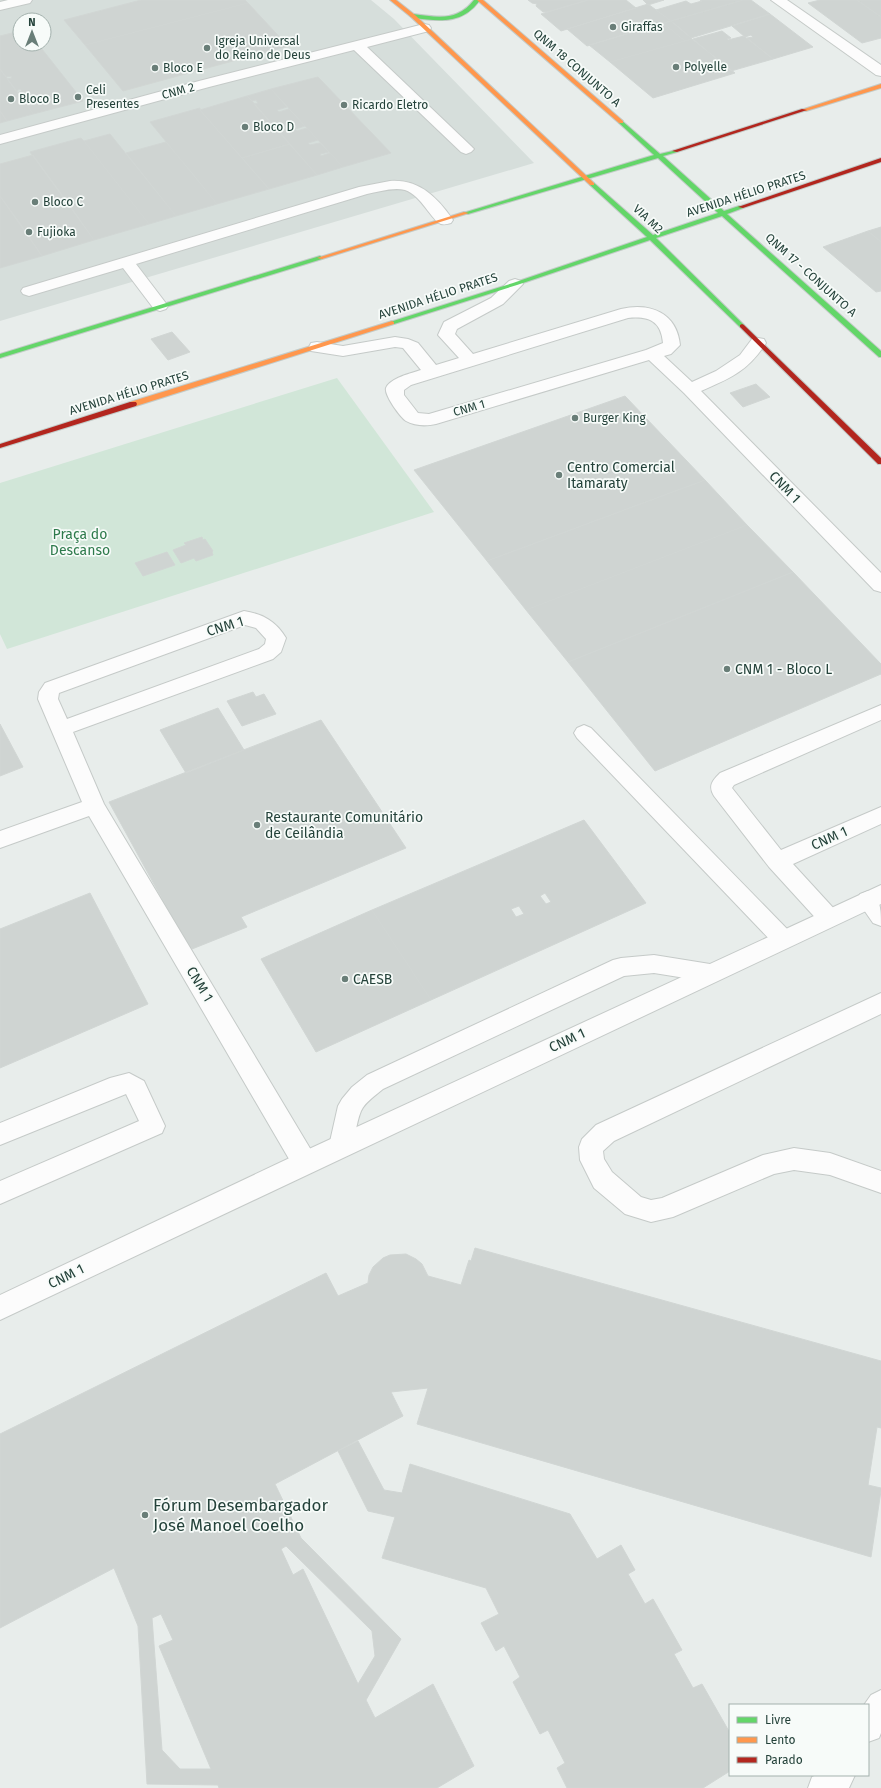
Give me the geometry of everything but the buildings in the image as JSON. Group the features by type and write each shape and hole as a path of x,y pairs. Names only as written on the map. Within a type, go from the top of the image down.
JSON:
{"main road":[{"name":"VIA M2","path":"392,0 413,16 583,177 651,237 881,462"},
{"path":"413,16 448,19 460,17 470,11 477,0"},
{"name":"QNM 18 CONJUNTO A","path":"480,0 658,155"},
{"path":"0,356 881,86"},
{"path":"658,155 724,214"},
{"name":"AVENIDA HÉLIO PRATES","path":"0,446 516,284 881,160"},
{"name":"QNM 17 - CONJUNTO A","path":"724,214 750,235 881,355"}],"street":[{"path":"0,6 26,0"},
{"path":"778,0 881,72"},
{"name":"CNM 2","path":"0,140 204,84 424,28"},
{"path":"357,45 466,149"},
{"path":"29,291 364,190 392,184 405,185 417,190 445,220"},
{"path":"126,261 160,306"},
{"path":"317,347 343,351 395,342 408,344 432,372 470,360 446,335 450,326 497,301 516,284"},
{"name":"CNM 1","path":"432,372 405,381 395,388 395,396 412,417 422,420 430,420 665,350 672,345 671,331 659,318 647,313 627,313 470,360"},
{"path":"690,389 722,375 746,359 758,343"},
{"name":"CNM 1","path":"652,354 690,389 881,585"},
{"name":"CNM 1","path":"60,729 266,654 274,647 276,638 257,619 244,618 52,688 49,692 48,699 60,729 94,806 305,1163"},
{"path":"829,918 777,861 721,790 721,785 727,779 881,712"},
{"path":"584,733 783,939"},
{"path":"0,840 94,806"},
{"name":"CNM 1","path":"777,861 881,815"},
{"name":"CNM 1","path":"0,1308 783,939 829,918 877,904"},
{"path":"341,1146 350,1106 360,1094 374,1082 621,967 654,964 710,974"},
{"path":"878,1010 606,1133 591,1147 592,1160 603,1180 634,1206 651,1211 664,1209 772,1163 794,1159 830,1164 881,1182"},
{"path":"0,1134 118,1084 129,1083 136,1088 153,1126 0,1193"},
{"path":"869,1725 881,1705"},
{"path":"824,1788 837,1780 839,1776"}],"shaded area":[{"path":"0,0 371,0 394,19 534,163 0,321"}],"green space":[{"name":"Praça do Descanso","path":"337,378 434,512 7,649 0,634 0,483"}],"traffic: fast":[{"path":"413,16 440,19 449,18 464,13 471,8 477,0"},
{"path":"621,122 881,355"},
{"path":"466,213 675,151"},
{"path":"592,184 651,237 742,326"},
{"path":"392,323 515,284 741,207"},
{"path":"0,356 320,258"}],"traffic: slow":[{"path":"393,0 413,16 592,184"},
{"path":"480,0 621,122"},
{"path":"804,110 881,86"},
{"path":"320,258 466,213"},
{"path":"133,404 392,323"}],"traffic: jam":[{"path":"675,151 804,110"},
{"path":"741,207 881,160"},
{"path":"742,326 881,462"},
{"path":"0,446 133,404"}],"place":[{"name":"Giraffas","path":"613,27"},
{"name":"Igreja Universal do Reino de Deus","path":"207,48"},
{"name":"Polyelle","path":"676,67"},
{"name":"Bloco E","path":"155,68"},
{"name":"Celi Presentes","path":"78,97"},
{"name":"Bloco B","path":"11,99"},
{"name":"Ricardo Eletro","path":"344,105"},
{"name":"Bloco D","path":"245,127"},
{"name":"Bloco C","path":"35,202"},
{"name":"Fujioka","path":"29,232"},
{"name":"Burger King","path":"575,418"},
{"name":"Centro Comercial Itamaraty","path":"559,475"},
{"name":"CNM 1 - Bloco L","path":"727,669"},
{"name":"Restaurante Comunitário de Ceilândia","path":"257,825"},
{"name":"CAESB","path":"345,979"},
{"name":"Fórum Desembargador José Manoel Coelho","path":"145,1515"}]}
